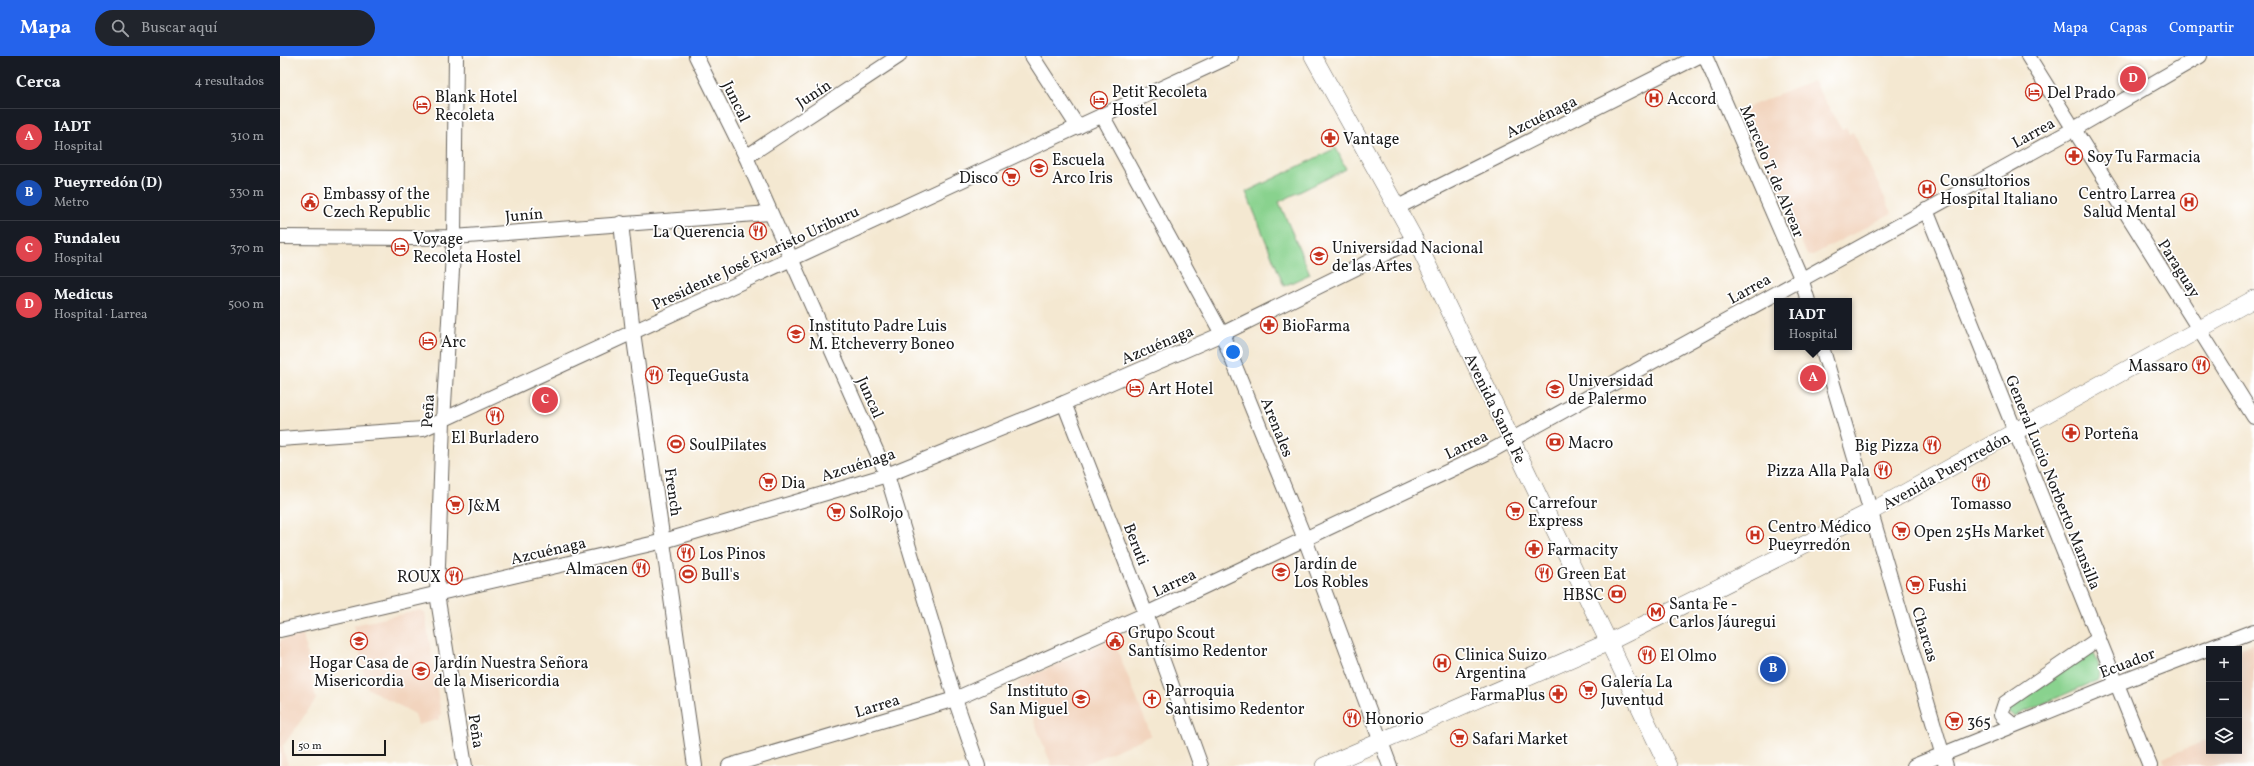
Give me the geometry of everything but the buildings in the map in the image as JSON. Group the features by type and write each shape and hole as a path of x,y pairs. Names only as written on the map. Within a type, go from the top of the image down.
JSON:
{"main road":[{"name":"Avenida Santa Fe","path":"1313,56 1415,239 1668,766"},
{"name":"Avenida Pueyrredón","path":"1324,766 1609,642 1872,511 2254,299"}],"street":[{"name":"Peña","path":"456,56 454,237 443,421 437,594 465,766"},
{"name":"Juncal","path":"696,56 746,157 887,475 955,699 978,766"},
{"name":"Junín","path":"746,157 899,56"},
{"path":"1032,56 1078,127"},
{"name":"Presidente José Evaristo Uriburu","path":"280,439 423,429 443,421 1231,56"},
{"name":"Azcuénaga","path":"1398,207 1699,56"},
{"name":"Marcelo T. de Alvear","path":"1705,56 1801,278 1807,298"},
{"name":"Paraguay","path":"2028,56 2254,416"},
{"name":"Larrea","path":"729,766 955,699 1146,614 1511,440 1801,278 2074,130 2200,56"},
{"name":"Arenales","path":"1102,115 1222,334 1305,539 1390,766"},
{"name":"General Lucio Norberto Mansilla","path":"1926,210 2150,766"},
{"name":"Junín","path":"280,237 454,237 621,223 770,213"},
{"name":"French","path":"621,223 633,332 664,540 695,766"},
{"name":"Azcuénaga","path":"280,630 664,540 887,475 1064,403 1222,334 1415,239"},
{"path":"1823,350 1872,511"},
{"name":"Beruti","path":"1064,403 1146,614 1201,766"},
{"name":"Charcas","path":"1872,511 1945,760"},
{"name":"Ecuador","path":"1914,766 1945,760 2013,725 2254,631"},
{"name":"Ecuador","path":"2013,725 2001,715 2005,703 2098,639"}],"shaded area":[{"path":"1813,81 1842,130 1846,128 1849,134 1853,132 1892,213 1811,256 1807,255 1743,109"},
{"path":"420,610 425,613 441,714 438,720 418,725 415,714 367,688 354,625"},
{"path":"303,635 316,699 283,746 288,766 280,766 280,640"},
{"name":"Instituto San Miguel","path":"1113,639 1151,735 1081,766 1052,766 1018,682"},
{"path":"2254,643 2254,766 2166,766 2163,758 2206,740 2206,754 2242,754 2242,648"}],"green space":[{"path":"1336,148 1346,169 1279,202 1310,274 1284,286 1246,192"},
{"path":"2089,648 2098,663 2098,680 2015,716 2009,712 2008,707"}],"place":[{"name":"Medicus","path":"2133,79"},
{"name":"Del Prado","path":"2034,92"},
{"name":"Accord","path":"1654,98"},
{"name":"Petit Recoleta Hostel","path":"1099,100"},
{"name":"Blank Hotel Recoleta","path":"422,105"},
{"name":"Vantage","path":"1330,138"},
{"name":"Soy Tu Farmacia","path":"2074,156"},
{"name":"Escuela Arco Iris","path":"1039,168"},
{"name":"Disco","path":"1011,177"},
{"name":"Consultorios Hospital Italiano","path":"1927,189"},
{"name":"Embassy of the Czech Republic","path":"310,202"},
{"name":"Centro Larrea Salud Mental","path":"2189,202"},
{"name":"La Querencia","path":"758,231"},
{"name":"Voyage Recoleta Hostel","path":"400,247"},
{"name":"Universidad Nacional de las Artes","path":"1319,256"},
{"name":"BioFarma","path":"1269,325"},
{"name":"Instituto Padre Luis M. Etcheverry Boneo","path":"796,334"},
{"name":"Arc","path":"428,341"},
{"name":"Massaro","path":"2201,365"},
{"name":"TequeGusta","path":"654,375"},
{"name":"IADT","path":"1813,378"},
{"name":"Art Hotel","path":"1135,388"},
{"name":"Universidad de Palermo","path":"1555,389"},
{"name":"Fundaleu","path":"545,400"},
{"name":"El Burladero","path":"495,416"},
{"name":"Porteña","path":"2071,433"},
{"name":"Macro","path":"1555,442"},
{"name":"SoulPilates","path":"676,444"},
{"name":"Big Pizza","path":"1932,445"},
{"name":"Pizza Alla Pala","path":"1883,470"},
{"name":"Dia","path":"768,482"},
{"name":"Tomasso","path":"1981,482"},
{"name":"J&M","path":"455,505"},
{"name":"Carrefour Express","path":"1515,511"},
{"name":"SolRojo","path":"836,512"},
{"name":"Open 25Hs Market","path":"1901,531"},
{"name":"Centro Médico Pueyrredón","path":"1755,535"},
{"name":"Farmacity","path":"1534,549"},
{"name":"Los Pinos","path":"686,553"},
{"name":"Almacen","path":"641,568"},
{"name":"Jardín de Los Robles","path":"1281,572"},
{"name":"Green Eat","path":"1544,573"},
{"name":"Bull's","path":"688,574"},
{"name":"ROUX","path":"454,576"},
{"name":"Fushi","path":"1915,585"},
{"name":"HBSC","path":"1617,594"},
{"name":"Santa Fe - Carlos Jáuregui","path":"1656,612"},
{"name":"Hogar Casa de Misericordia","path":"359,641"},
{"name":"Grupo Scout Santísimo Redentor","path":"1115,641"},
{"name":"El Olmo","path":"1647,655"},
{"name":"Clinica Suizo Argentina","path":"1442,663"},
{"name":"Pueyrredón (D)","path":"1773,669"},
{"name":"Jardín Nuestra Señora de la Misericordia","path":"421,671"},
{"name":"Galería La Juventud","path":"1588,690"},
{"name":"FarmaPlus","path":"1558,694"},
{"name":"Instituto San Miguel","path":"1081,699"},
{"name":"Parroquia Santisimo Redentor","path":"1152,699"},
{"name":"Honorio","path":"1352,718"},
{"name":"365","path":"1954,721"},
{"name":"Safari Market","path":"1459,738"}]}
